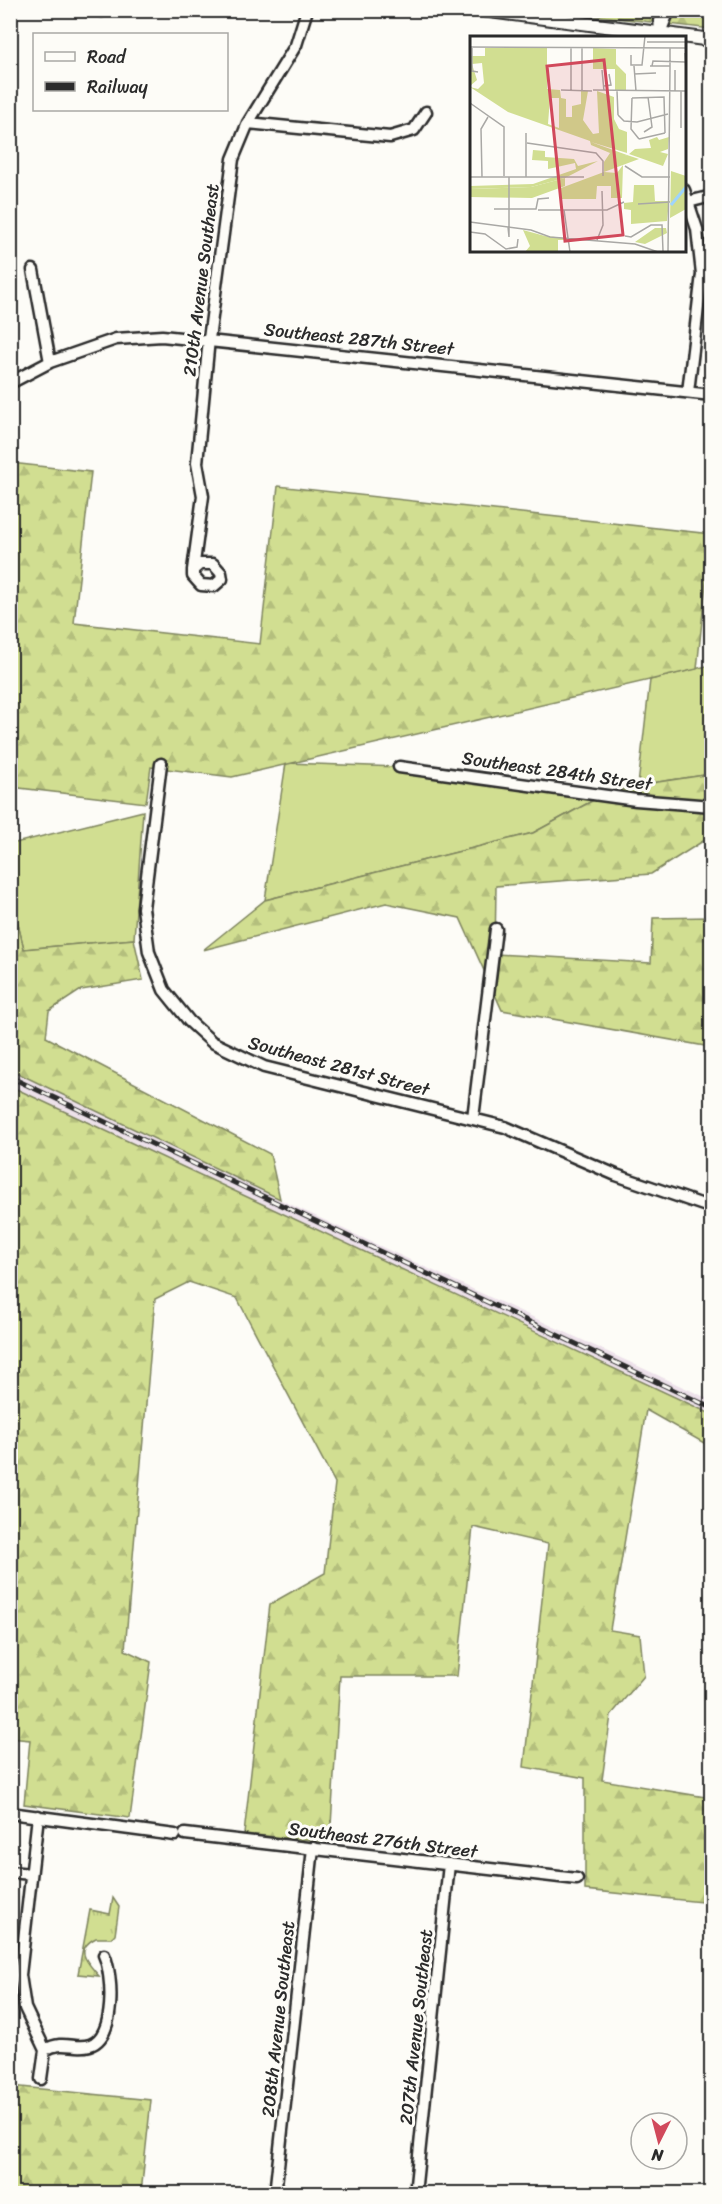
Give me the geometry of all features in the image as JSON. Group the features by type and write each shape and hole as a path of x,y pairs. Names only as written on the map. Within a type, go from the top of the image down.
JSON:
{"street":[{"name":"210th Avenue Southeast","path":"193,570 202,496 197,463 209,339 233,159 248,123 296,45 307,10"},
{"path":"482,10 660,36"},
{"path":"659,10 660,36"},
{"path":"660,36 669,10"},
{"path":"686,38 711,40"},
{"path":"248,123 390,137 414,130 426,112"},
{"path":"686,196 697,229 702,274 688,392"},
{"path":"688,202 711,196"},
{"path":"33,270 50,362"},
{"name":"Southeast 287th Street","path":"10,383 50,362 116,339 162,336 209,339 711,395"},
{"name":"Southeast 281st Street","path":"161,764 143,908 144,922 149,952 164,990 202,1033 226,1050 264,1067 473,1118 523,1133 618,1175 711,1208"},
{"name":"Southeast 284th Street","path":"399,767 636,800 711,806"},
{"path":"473,1118 496,930"},
{"name":"Southeast 276th Street","path":"10,1813 577,1879"},
{"path":"38,1816 20,1975 21,1996 45,2050 41,2079"},
{"name":"208th Avenue Southeast","path":"275,2193 313,1848"},
{"name":"207th Avenue Southeast","path":"415,2193 449,1864"},
{"path":"10,1872 31,1875"},
{"path":"45,2050 62,2043 85,2046 99,2041 108,2018 111,1980 104,1955"}],"shaded area":[{"path":"10,1070 266,1193 711,1400 711,1414 11,1086"}],"green space":[{"path":"689,10 711,13 711,29 557,11"},
{"path":"11,463 91,472 74,623 260,644 278,486 711,534 697,669 232,777 151,767 146,803 11,787"},
{"path":"711,665 711,774 638,785 650,680"},
{"path":"286,763 399,767 603,795 533,833 265,900"},
{"path":"711,774 711,836 651,874 496,886 495,954 651,963 653,918 711,917 711,1047 502,1010 460,918 386,903 203,950 265,900 533,833 603,795 638,785"},
{"path":"143,811 134,939 24,949 17,920 11,923 11,844"},
{"path":"17,920 24,949 134,939 143,980 81,990 49,1011 46,1037 270,1154 280,1199 11,1070 10,923"},
{"path":"10,1086 711,1414 711,1447 646,1410 610,1630 640,1635 644,1676 611,1715 602,1780 711,1798 711,1903 585,1890 585,1778 524,1767 548,1544 473,1527 457,1676 340,1676 330,1842 244,1834 270,1604 325,1573 335,1483 237,1298 189,1282 155,1299 125,1650 151,1662 130,1818 24,1804 30,1740 10,1738"},
{"path":"113,1898 119,1907 115,1935 112,1938 96,1938 85,1947 84,1952 87,1962 99,1976 78,1974 90,1910 110,1914"},
{"path":"11,2086 151,2100 141,2193 11,2193"}],"railway":[{"path":"10,1077 712,1408"}]}
